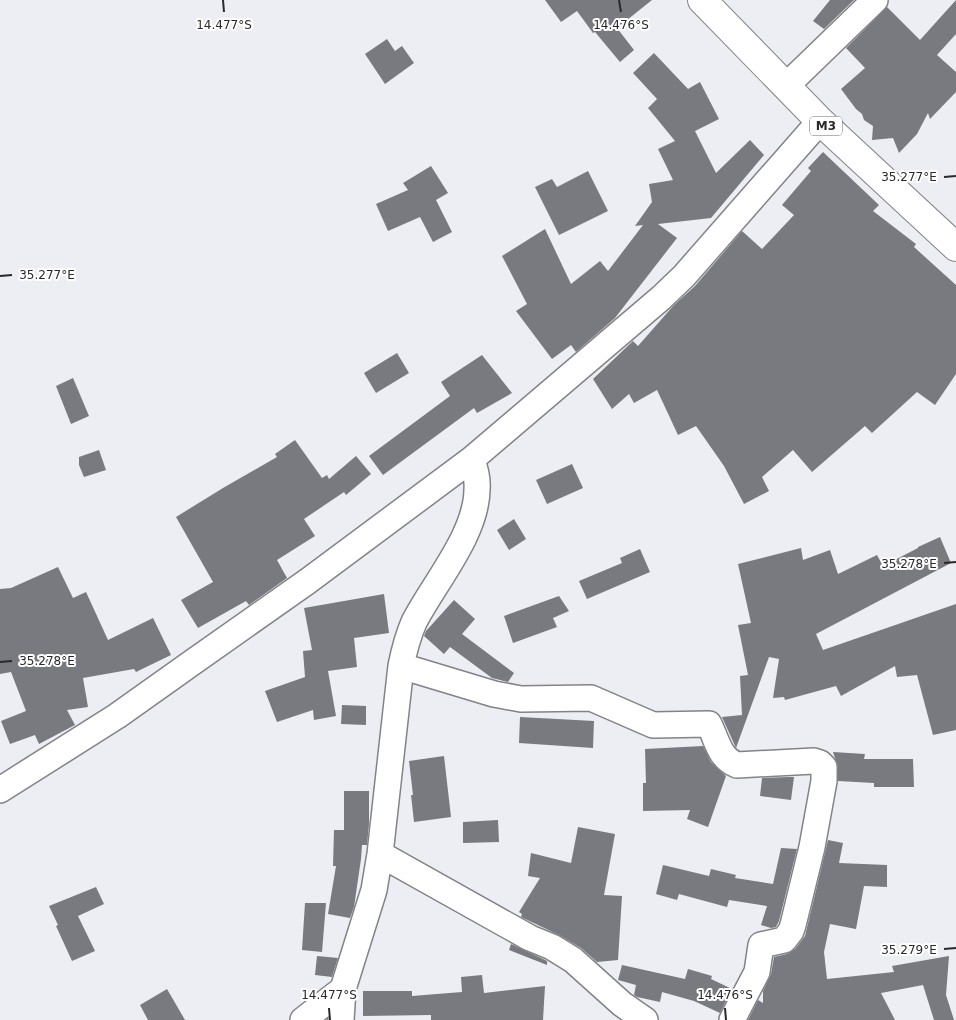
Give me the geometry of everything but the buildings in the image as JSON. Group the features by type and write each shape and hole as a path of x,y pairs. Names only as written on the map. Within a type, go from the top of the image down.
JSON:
{"highway":[{"name":"M3","path":"702,0 820,121 956,247"}],"street":[{"path":"786,86 875,0"},
{"path":"0,790 117,716 308,580 472,459 661,298 684,276 820,121"},
{"path":"341,1020 342,989 374,890 380,854 401,666 407,641 415,622 457,549 469,524 476,503 478,488 472,459"},
{"path":"401,666 494,694 521,699 591,698 653,725 709,724 720,752 736,765 814,761 824,767 824,781 812,847 791,931 784,940 761,945 757,972 732,1020"},
{"path":"380,854 530,938 552,946 573,960 622,1004 645,1020"},
{"path":"303,1020 342,989"}]}
